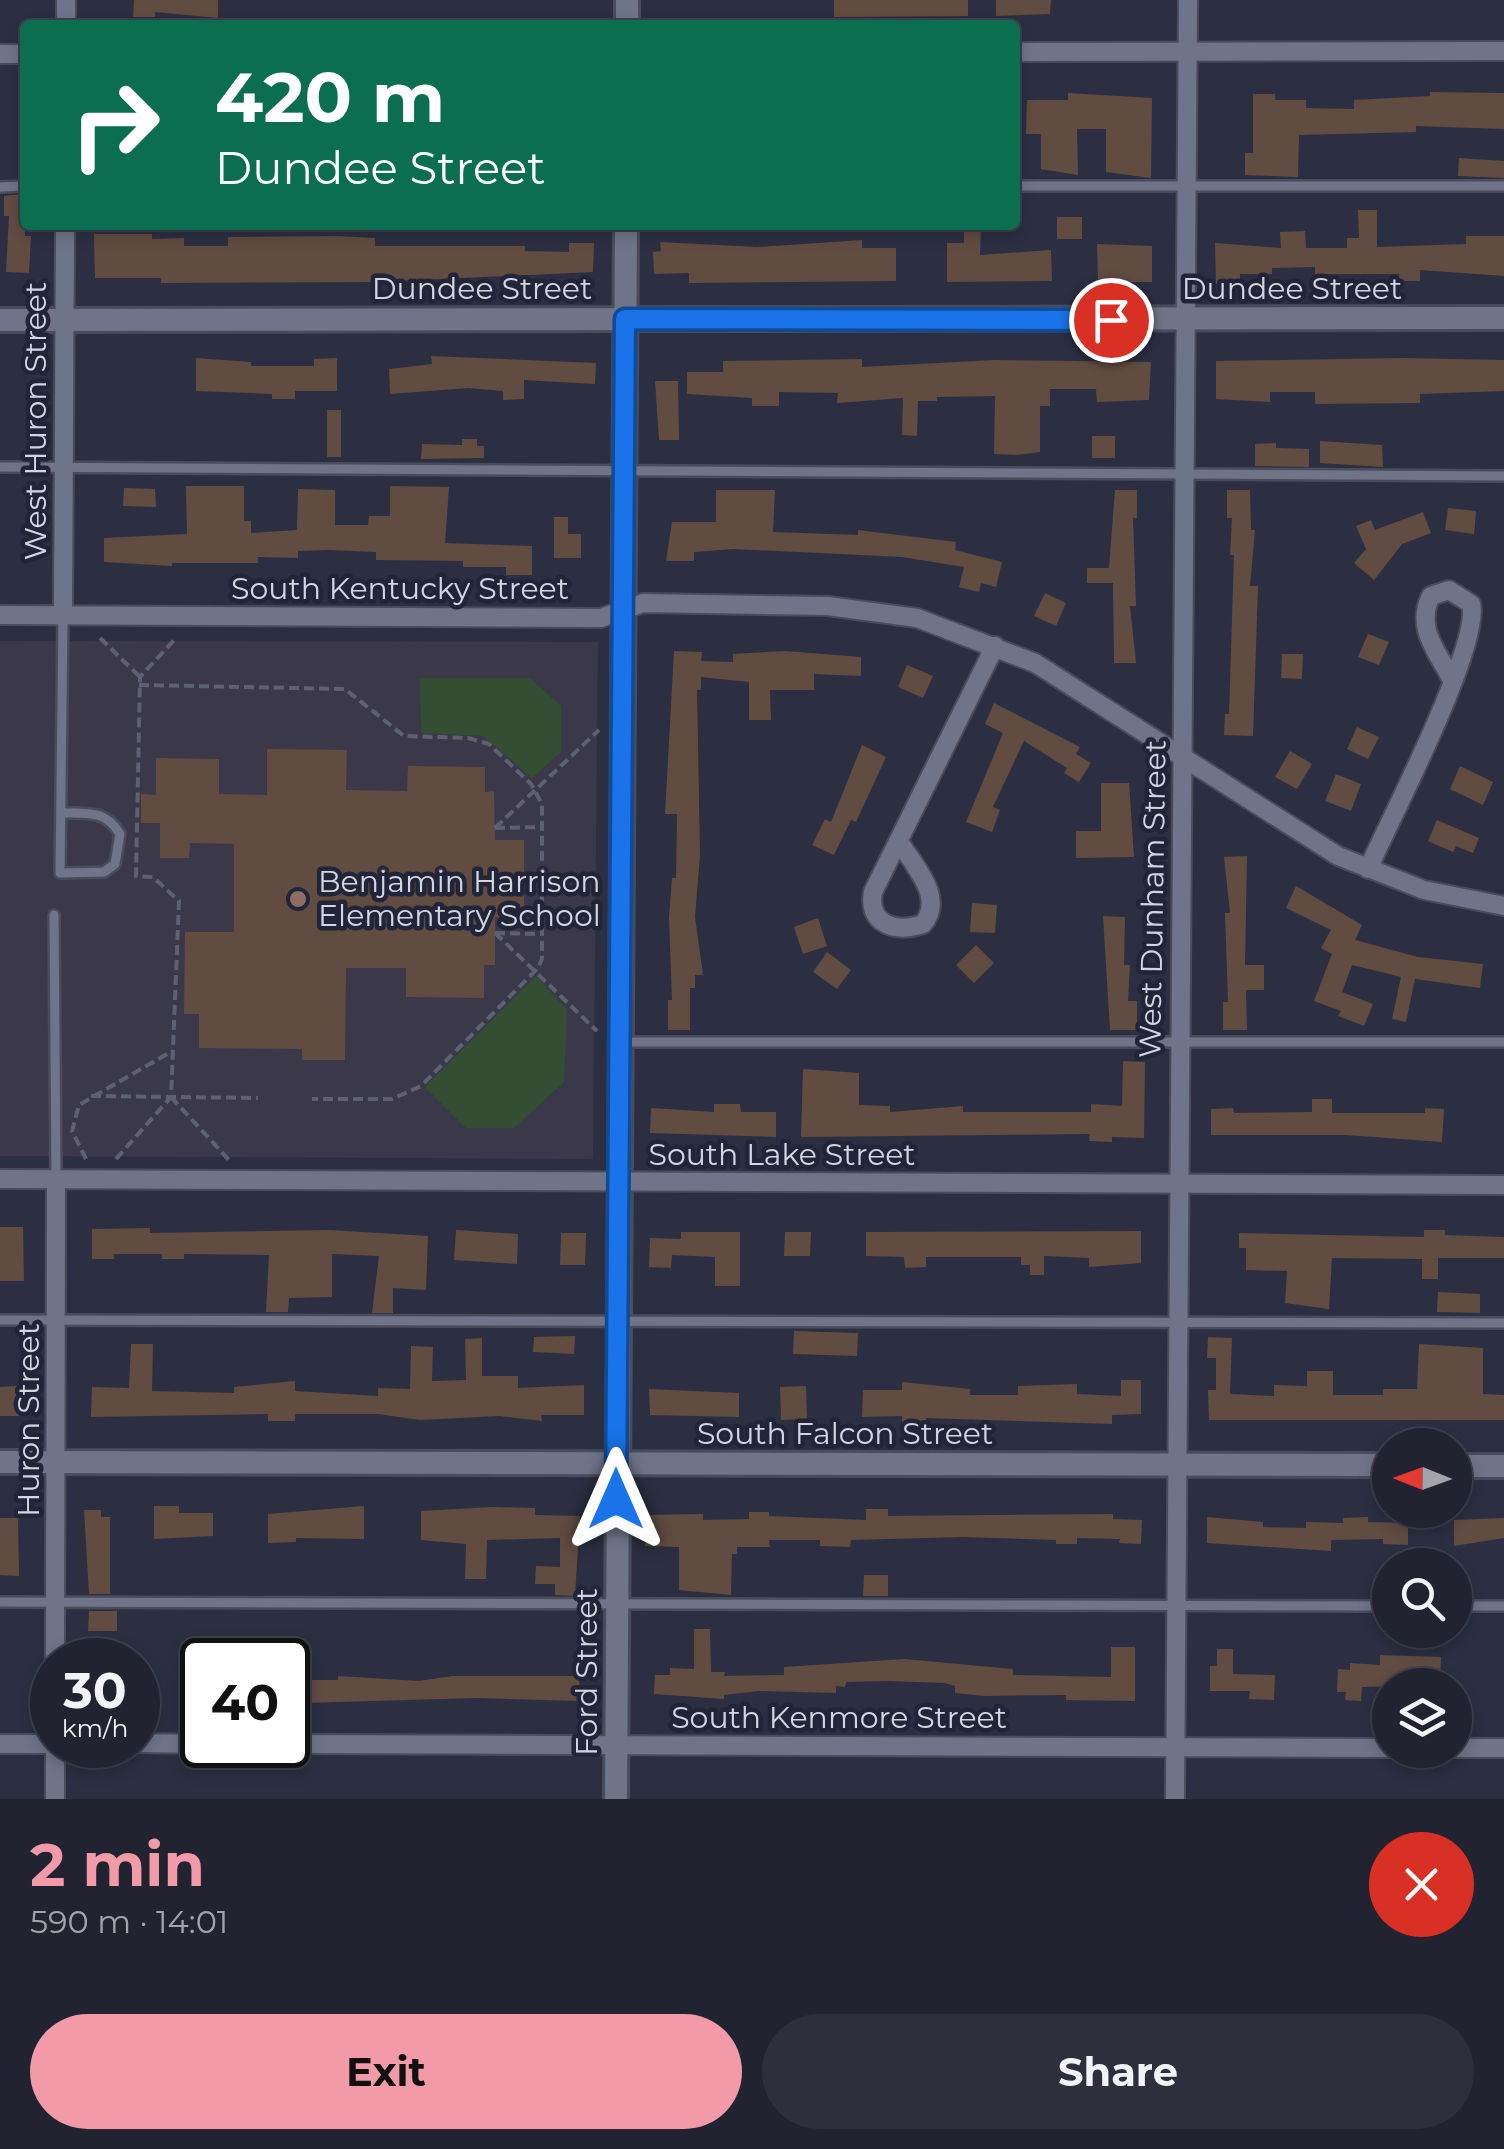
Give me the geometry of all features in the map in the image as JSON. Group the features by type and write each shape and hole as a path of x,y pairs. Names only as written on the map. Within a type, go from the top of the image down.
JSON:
{"street":[{"name":"West Dunham Street","path":"1175,1799 1188,0"},
{"path":"1020,52 1504,52"},
{"name":"West Huron Street","path":"62,618 65,230"},
{"name":"Ford Street","path":"616,1799 617,1182 607,1036 624,610 626,230"},
{"name":"Dundee Street","path":"0,320 1504,318"},
{"name":"South Kentucky Street","path":"0,615 601,618 643,603 828,606 917,618 1035,663 1300,834 1368,869 1424,890 1504,906"},
{"path":"900,843 932,904 923,924 908,929 892,929 876,918 870,905 872,892 900,843 995,646"},
{"path":"1368,869 1452,680"},
{"name":"South Lake Street","path":"0,1179 1504,1184"},
{"name":"Huron Street","path":"56,1179 56,1638"},
{"name":"South Falcon Street","path":"0,1462 1372,1466"},
{"path":"1472,1466 1504,1466"},
{"path":"0,1744 30,1744"},
{"name":"South Kenmore Street","path":"310,1744 1372,1748"},
{"path":"1472,1748 1504,1748"},
{"path":"54,1768 55,1799"}],"lane":[{"path":"1020,186 1504,186"},
{"path":"0,467 1504,476"},
{"path":"61,813 101,814 112,821 120,834 115,864 104,872 60,874 62,618"},
{"path":"54,915 56,1179"},
{"path":"607,1036 1504,1042"},
{"path":"0,1320 1504,1323"},
{"path":"0,1602 1372,1606"},
{"path":"1472,1606 1504,1606"}],"path":[{"path":"100,638 140,677"},
{"path":"176,638 140,677 136,876 153,877 179,901 172,1097 228,1160"},
{"path":"139,685 345,688 404,736 468,738 489,744 536,791 542,804 542,959 535,971 421,1086 404,1097 312,1099"},
{"path":"543,827 495,828 599,730"},
{"path":"542,934 496,933 607,1036"},
{"path":"86,1159 75,1145 73,1120 79,1105 172,1051"},
{"path":"91,1096 258,1098"},
{"path":"116,1159 172,1097"}],"shaded area":[{"name":"Benjamin Harrison Elementary School","path":"0,641 598,642 593,1159 0,1156"}],"green space":[{"path":"420,678 530,678 561,706 561,752 532,778 483,736 421,733"},
{"path":"536,976 567,1010 564,1082 514,1128 466,1128 425,1087"}],"building":[{"path":"134,0 218,0 218,18 155,12 155,17 133,17"},
{"path":"834,0 968,0 968,16 834,17"},
{"path":"996,0 1051,0 1050,14 996,16"},
{"path":"1430,92 1504,93 1504,129 1416,126 1416,132 1299,135 1298,177 1245,175 1245,153 1253,153 1253,94 1275,94 1275,100 1306,100 1306,108 1354,109 1354,100 1430,96"},
{"path":"1068,93 1152,98 1151,178 1106,172 1106,129 1077,129 1078,175 1041,169 1041,134 1026,134 1027,100 1068,100"},
{"path":"1459,158 1504,161 1504,178 1458,176"},
{"path":"20,194 20,230 31,236 29,273 6,272 9,216 4,216 4,196"},
{"path":"1358,210 1377,210 1377,247 1466,244 1466,236 1504,236 1504,276 1420,270 1420,281 1399,281 1399,274 1315,274 1315,267 1272,268 1272,274 1240,274 1240,283 1216,284 1215,243 1281,248 1280,232 1305,231 1306,248 1347,248 1347,238 1359,238"},
{"path":"1057,217 1082,217 1082,239 1057,239"},
{"path":"964,230 981,230 980,255 1051,250 1052,281 947,282 947,243 964,243"},
{"path":"94,234 184,238 184,246 228,246 228,237 337,236 375,238 375,246 525,246 525,251 569,252 569,243 594,243 593,272 375,282 161,283 161,278 95,278"},
{"path":"862,240 862,248 896,248 896,281 689,283 689,273 654,274 653,252 661,251 660,242 757,247"},
{"path":"1097,244 1152,246 1152,282 1098,282"},
{"path":"431,356 596,363 595,384 524,380 524,399 503,400 503,391 468,388 390,394 389,369 432,364"},
{"path":"196,358 251,362 251,366 314,366 314,359 337,358 337,391 295,391 295,399 272,399 272,394 196,391"},
{"path":"862,359 862,367 995,360 1151,362 1149,400 1097,402 1096,389 1050,389 1050,406 1040,406 1040,452 1016,455 994,454 995,396 918,401 917,436 902,435 903,398 837,403 838,393 779,392 779,406 752,406 752,398 687,394 687,372 723,372 723,361"},
{"path":"1504,360 1504,391 1420,394 1420,403 1315,404 1315,392 1270,392 1270,402 1216,399 1216,361"},
{"path":"655,381 678,381 679,440 659,440"},
{"path":"327,410 341,410 341,457 327,457"},
{"path":"1092,436 1115,436 1115,458 1092,458"},
{"path":"462,439 477,439 477,446 484,446 484,458 421,459 422,444 462,445"},
{"path":"1320,441 1382,445 1383,467 1320,463"},
{"path":"1276,443 1276,448 1309,449 1309,467 1255,466 1255,444"},
{"path":"186,486 244,486 244,521 251,521 251,533 297,530 298,489 335,490 335,525 368,525 369,516 390,516 390,486 449,487 445,543 532,546 532,575 506,575 506,567 463,567 463,561 376,560 376,552 329,550 298,551 298,558 258,557 258,563 172,566 104,562 104,538 187,534"},
{"path":"124,488 155,489 156,507 123,506"},
{"path":"716,490 775,490 773,532 858,535 858,530 956,542 955,550 1002,562 996,587 981,583 979,592 959,587 964,567 902,557 733,549 694,552 694,561 666,561 672,522 716,522"},
{"path":"1115,490 1137,490 1137,518 1133,518 1136,606 1130,606 1136,663 1114,663 1113,583 1087,583 1087,568 1109,568"},
{"path":"1227,490 1250,490 1251,530 1255,530 1250,586 1258,586 1253,736 1224,735 1225,714 1229,714 1234,555 1230,555 1232,518 1227,518"},
{"path":"1448,508 1476,511 1474,534 1445,530"},
{"path":"1423,512 1431,533 1402,544 1374,580 1354,563 1366,549 1356,526 1371,520 1375,530"},
{"path":"554,517 568,517 568,534 581,534 581,558 554,558"},
{"path":"1045,593 1066,603 1056,626 1034,616"},
{"path":"1368,634 1389,642 1379,665 1358,657"},
{"path":"674,651 702,652 701,661 733,662 733,654 785,651 861,657 861,676 814,674 814,690 770,690 771,720 749,720 749,682 701,677 701,690 697,690 700,855 695,917 703,975 695,975 695,988 690,988 690,1030 668,1030 668,1000 672,1000 669,917 672,878 676,878 677,814 665,814"},
{"path":"1282,654 1303,654 1302,679 1281,678"},
{"path":"907,665 933,676 923,698 898,687"},
{"path":"994,703 1080,747 1076,754 1091,763 1079,782 1064,773 1067,768 1024,741 993,807 1000,810 992,832 966,822 1003,733 985,724"},
{"path":"1357,727 1379,737 1368,759 1347,749"},
{"path":"862,745 886,757 856,822 851,820 834,855 812,845 825,819 831,822"},
{"path":"267,749 347,750 346,790 407,791 408,766 485,767 485,792 494,791 495,840 524,840 524,917 495,917 495,965 484,965 484,998 406,997 406,968 346,968 345,1060 302,1060 302,1049 199,1048 199,1014 184,1014 185,932 234,932 234,844 190,843 189,858 160,858 160,823 141,823 141,794 156,795 156,758 219,759 219,794 267,795"},
{"path":"1290,751 1312,764 1297,789 1275,777"},
{"path":"1460,766 1493,782 1483,805 1450,789"},
{"path":"1336,774 1361,784 1351,811 1325,801"},
{"path":"1101,783 1129,783 1134,857 1076,858 1076,831 1101,831"},
{"path":"1437,820 1479,838 1473,853 1456,846 1453,852 1428,841"},
{"path":"1247,856 1245,965 1264,965 1264,990 1246,990 1247,1030 1223,1030 1223,1002 1228,1002 1225,913 1230,913 1224,857"},
{"path":"1296,886 1362,925 1355,940 1418,957 1483,964 1480,988 1415,979 1406,1022 1392,1019 1401,977 1352,965 1342,992 1373,1004 1364,1026 1338,1016 1341,1011 1314,1001 1332,954 1321,948 1331,930 1286,908"},
{"path":"972,903 997,905 995,933 970,932"},
{"path":"1103,916 1125,917 1124,965 1130,965 1128,1001 1137,1001 1137,1030 1110,1030"},
{"path":"818,918 827,946 803,954 794,927"},
{"path":"976,945 994,963 974,983 956,965"},
{"path":"827,952 851,970 837,989 813,972"},
{"path":"1123,1061 1145,1062 1144,1138 1112,1137 1112,1142 1089,1141 1090,1134 801,1137 803,1069 859,1073 859,1105 890,1106 890,1112 963,1106 963,1112 1091,1112 1091,1104 1122,1106"},
{"path":"1312,1099 1332,1099 1332,1113 1425,1113 1425,1108 1444,1109 1442,1142 1346,1135 1211,1135 1211,1109 1233,1108 1234,1113 1312,1112"},
{"path":"714,1104 740,1104 741,1112 776,1112 776,1137 650,1133 651,1108 714,1112"},
{"path":"0,1227 23,1227 24,1281 0,1281"},
{"path":"150,1228 150,1233 329,1230 428,1236 426,1290 393,1288 393,1313 372,1313 379,1256 332,1254 332,1297 289,1298 288,1312 266,1312 269,1255 184,1254 184,1259 162,1259 162,1254 114,1254 114,1259 92,1259 92,1229"},
{"path":"456,1230 518,1234 517,1264 454,1260"},
{"path":"1424,1230 1445,1230 1445,1235 1504,1237 1504,1258 1438,1258 1438,1279 1422,1279 1422,1259 1332,1258 1329,1309 1285,1303 1287,1271 1246,1270 1246,1248 1239,1248 1239,1233 1424,1237"},
{"path":"1141,1231 1141,1263 1089,1267 1089,1258 1044,1256 1044,1275 1030,1275 1030,1265 1021,1265 1021,1257 926,1257 926,1267 905,1268 904,1257 866,1256 866,1232"},
{"path":"681,1232 740,1232 740,1286 715,1286 715,1257 672,1255 671,1268 649,1267 650,1238 681,1239"},
{"path":"785,1232 811,1232 810,1256 784,1256"},
{"path":"561,1233 586,1233 585,1265 560,1265"},
{"path":"1438,1292 1480,1294 1480,1313 1437,1312"},
{"path":"794,1331 858,1333 857,1356 793,1354"},
{"path":"575,1336 574,1354 533,1352 534,1337"},
{"path":"1208,1337 1232,1338 1230,1394 1274,1396 1274,1385 1307,1386 1307,1371 1333,1371 1333,1395 1383,1395 1383,1389 1417,1389 1419,1344 1483,1348 1483,1394 1504,1395 1504,1420 1209,1420 1208,1390 1216,1390 1216,1358 1207,1358"},
{"path":"482,1338 482,1376 518,1376 518,1388 584,1385 584,1415 541,1415 542,1421 499,1416 420,1420 378,1414 295,1414 295,1421 268,1421 268,1414 91,1417 92,1387 129,1388 131,1344 153,1344 152,1391 234,1393 234,1387 295,1381 295,1391 378,1396 378,1388 410,1389 411,1346 433,1347 432,1381 466,1380 465,1339"},
{"path":"1121,1380 1141,1380 1141,1414 1112,1415 1112,1424 926,1418 926,1424 902,1424 902,1416 862,1417 863,1390 902,1390 902,1382 970,1389 970,1395 1018,1395 1018,1386 1077,1384 1077,1394 1121,1396"},
{"path":"18,1386 19,1416 0,1416 0,1387"},
{"path":"806,1386 807,1419 781,1420 780,1387"},
{"path":"649,1389 739,1393 739,1417 650,1415"},
{"path":"154,1506 179,1506 179,1513 213,1513 213,1536 154,1539"},
{"path":"364,1506 364,1539 296,1538 296,1542 268,1543 268,1514"},
{"path":"535,1508 535,1515 580,1516 575,1596 555,1595 555,1584 535,1584 536,1566 560,1567 560,1538 487,1540 486,1579 465,1579 466,1544 421,1540 421,1511"},
{"path":"866,1509 888,1509 888,1516 1113,1514 1113,1519 1142,1520 1141,1544 1119,1543 1120,1539 1077,1538 1077,1544 1056,1544 1056,1540 963,1537 851,1540 850,1547 820,1546 820,1540 769,1540 770,1547 737,1547 737,1554 732,1554 731,1595 679,1590 679,1547 645,1546 646,1515 703,1514 703,1520 749,1519 749,1512 769,1512 769,1516 866,1520"},
{"path":"84,1510 101,1510 101,1517 110,1517 110,1594 89,1594"},
{"path":"1207,1517 1263,1522 1263,1527 1306,1528 1306,1522 1343,1523 1343,1518 1368,1517 1372,1528 1408,1528 1408,1545 1383,1544 1383,1539 1331,1540 1331,1551 1207,1543"},
{"path":"0,1518 18,1518 19,1576 0,1575"},
{"path":"1504,1518 1504,1538 1454,1546 1454,1528 1472,1528 1472,1519"},
{"path":"864,1575 888,1575 888,1596 863,1596"},
{"path":"89,1611 117,1611 117,1631 88,1631"},
{"path":"694,1629 710,1629 711,1672 725,1672 724,1676 784,1675 784,1667 904,1659 1013,1669 1013,1675 1111,1677 1111,1647 1135,1647 1135,1701 1066,1700 1066,1695 984,1696 955,1693 955,1686 945,1683 888,1681 846,1682 845,1687 836,1686 836,1693 758,1691 724,1695 724,1699 654,1694 655,1675 670,1675 670,1668 694,1669"},
{"path":"1217,1649 1233,1649 1233,1674 1275,1675 1274,1700 1249,1699 1250,1691 1210,1691 1210,1666 1217,1666"},
{"path":"1380,1655 1441,1657 1441,1668 1372,1668 1372,1687 1362,1687 1361,1701 1345,1700 1346,1692 1337,1692 1338,1669 1350,1670 1350,1663 1380,1665"},
{"path":"338,1676 419,1681 452,1676 579,1676 580,1701 477,1698 310,1703 310,1680 338,1680"}],"place":[{"name":"Benjamin Harrison Elementary School","path":"298,899"}],"route":[{"path":"616,1499 625,319 1111,320"}]}
